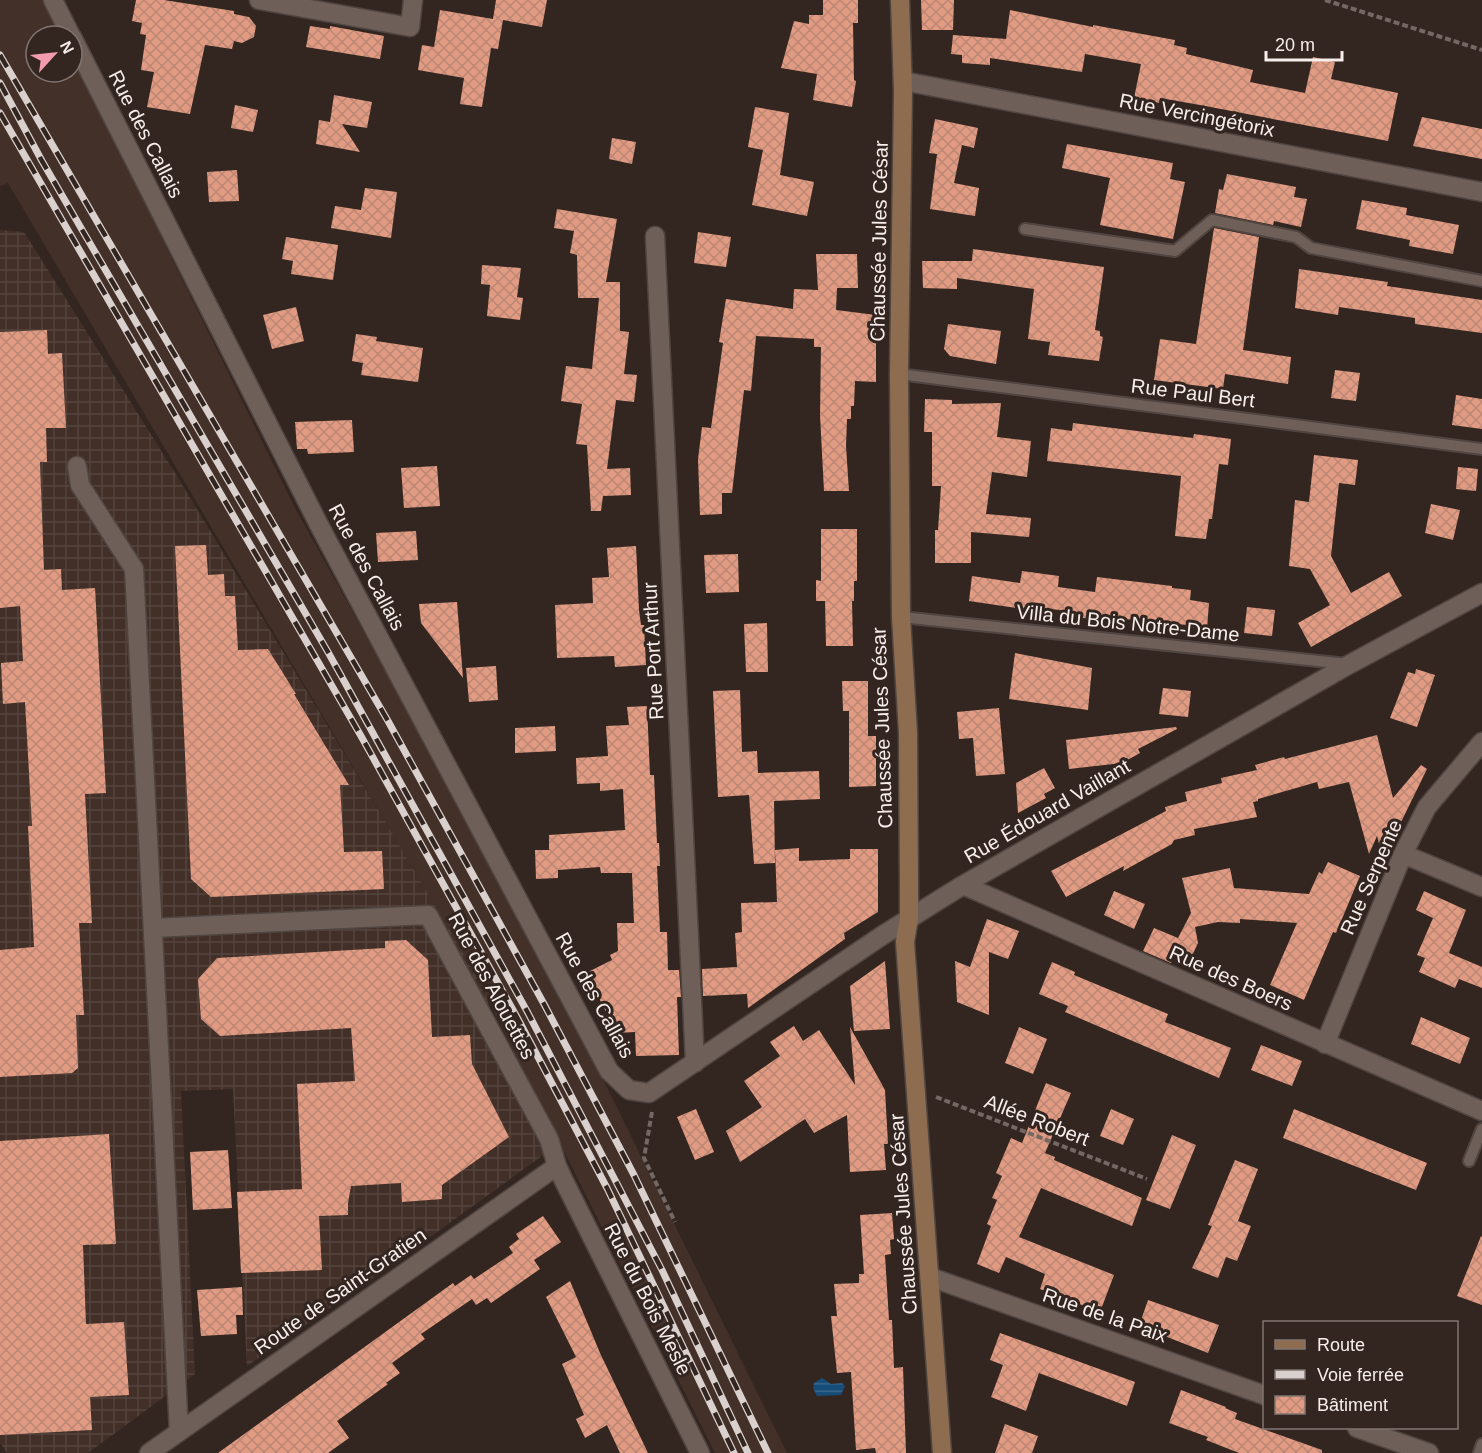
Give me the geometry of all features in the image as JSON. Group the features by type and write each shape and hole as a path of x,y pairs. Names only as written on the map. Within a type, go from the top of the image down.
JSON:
{"street":[{"name":"Rue des Callais","path":"53,0 65,24"},
{"path":"259,0 410,27 413,0"},
{"name":"Chaussée Jules César","path":"900,0 903,81 899,374 901,617 908,733 909,918 905,942 942,1453"},
{"name":"Rue des Callais","path":"84,61 319,525 609,1071 629,1090 649,1098"},
{"name":"Rue Vercingétorix","path":"903,81 1482,192"},
{"name":"Rue Port Arthur","path":"655,236 695,1063"},
{"path":"77,466 80,485 134,569 179,1432"},
{"name":"Rue Édouard Vaillant","path":"649,1098 695,1063 909,918 963,885 1350,664 1482,593"},
{"name":"Rue Serpente","path":"1325,1044 1402,854 1427,807 1482,742"},
{"path":"1402,854 1482,887"},
{"name":"Rue des Boers","path":"963,885 1482,1111"},
{"name":"Rue des Alouettes","path":"153,928 428,915 546,1133 557,1166"},
{"name":"Route de Saint-Gratien","path":"149,1453 557,1166"},
{"name":"Rue du Bois Mesle","path":"557,1166 700,1453"},
{"name":"Rue de la Paix","path":"930,1277 1263,1395"},
{"path":"1360,1429 1430,1453"}],"lane":[{"path":"1025,229 1175,251 1212,220 1296,237 1311,248 1482,281"},
{"name":"Rue Paul Bert","path":"899,374 1482,449"},
{"name":"Villa du Bois Notre-Dame","path":"901,617 1350,664"},
{"path":"1469,1161 1482,1129"},
{"path":"1479,1453 1482,1444"}],"path":[{"path":"1325,0 1482,50"},
{"name":"Allée Robert","path":"916,1089 1147,1179"},
{"path":"649,1098 652,1113 644,1158 675,1222"}],"shaded area":[{"path":"0,0 44,0 56,24 24,24 24,84 84,84 84,80 294,506 533,937 787,1453 715,1453 473,970 8,183 0,186"},
{"path":"0,230 24,232 177,476 485,987 489,1007 560,1143 247,1366 233,1089 181,1091 195,1374 88,1453 7,1453 0,1443"}],"water":[{"path":"822,1378 831,1384 842,1383 845,1386 841,1395 817,1396 813,1388 814,1383"}],"building":[{"path":"136,0 164,0 234,11 234,14 249,17 256,26 254,37 242,43 234,41 232,49 205,45 190,114 147,107 154,72 141,70 146,35 140,34 142,23 132,21"},
{"path":"496,0 547,0 542,27 503,20 498,49 491,48 482,107 460,104 464,78 418,70 422,45 434,47 440,10 493,19"},
{"path":"823,0 858,0 858,23 853,23 854,80 856,81 852,107 813,100 817,74 781,68 794,21 809,24 809,15 823,15"},
{"path":"921,0 954,0 953,30 922,30"},
{"path":"1010,10 1093,27 1093,25 1175,40 1174,45 1187,48 1186,54 1253,70 1250,82 1305,93 1313,57 1335,62 1331,79 1398,93 1388,141 1160,98 1159,103 1134,98 1141,64 1085,54 1082,72 990,58 990,65 962,63 962,55 951,54 953,35 1006,39"},
{"path":"310,26 330,29 330,26 384,36 380,59 306,47"},
{"path":"334,95 372,102 367,128 342,124 360,152 316,144 319,120 330,122"},
{"path":"235,105 258,110 253,132 231,128"},
{"path":"755,107 789,113 780,175 814,182 807,216 752,205 763,150 748,147"},
{"path":"1422,117 1482,129 1482,159 1413,146"},
{"path":"935,119 978,128 974,148 962,145 954,183 979,188 975,216 930,209 937,154 929,153"},
{"path":"612,138 636,142 632,164 609,159"},
{"path":"1067,144 1173,163 1170,179 1185,182 1173,239 1100,225 1110,178 1062,168"},
{"path":"237,170 239,201 209,202 207,172"},
{"path":"1227,174 1296,187 1294,197 1307,199 1301,227 1274,221 1273,225 1215,213 1219,189 1223,190"},
{"path":"365,188 397,192 391,238 331,228 335,206 361,210"},
{"path":"1362,200 1407,208 1406,215 1459,225 1453,254 1409,246 1410,240 1356,229"},
{"path":"557,209 617,219 606,282 620,282 620,331 629,332 624,374 637,375 634,402 616,400 607,469 630,468 631,495 603,496 601,511 591,511 587,445 576,444 582,404 561,401 566,366 592,369 599,298 578,298 577,255 570,253 574,231 554,228"},
{"path":"1214,228 1259,237 1243,350 1291,357 1288,384 1225,374 1223,389 1154,380 1160,339 1196,344"},
{"path":"698,232 731,237 726,267 694,263"},
{"path":"286,237 338,245 333,280 291,274 293,261 282,259"},
{"path":"973,249 1104,267 1095,330 1100,331 1100,336 1103,337 1099,361 1048,355 1050,342 1028,339 1034,289 957,278 957,289 923,288 922,261 972,261"},
{"path":"816,254 857,254 858,288 837,288 836,310 876,315 876,382 855,381 854,406 851,406 851,419 847,419 849,491 824,491 820,415 821,347 814,347 814,339 756,336 751,391 744,390 732,493 722,493 722,514 700,515 698,459 702,427 711,428 723,343 719,342 726,299 793,309 794,289 818,290"},
{"path":"482,265 521,268 517,297 523,298 520,320 487,316 490,285 481,284"},
{"path":"1299,269 1388,282 1387,286 1482,300 1482,333 1415,324 1415,318 1339,307 1338,315 1295,308"},
{"path":"296,307 304,341 272,349 263,315"},
{"path":"948,324 1001,331 996,364 950,356 944,349"},
{"path":"47,330 48,354 62,353 66,428 46,428 47,462 40,462 44,570 61,569 62,590 95,588 106,793 85,794 92,923 79,923 84,1015 76,1015 78,1068 72,1073 0,1077 0,950 34,947 28,826 32,826 25,702 3,704 1,663 23,661 20,606 0,608 0,332"},
{"path":"356,334 377,337 376,341 423,348 418,382 361,375 363,363 352,361"},
{"path":"1335,370 1360,373 1356,401 1331,398"},
{"path":"1456,395 1482,399 1482,429 1452,425"},
{"path":"925,399 952,400 952,404 1001,403 997,437 1031,441 1027,477 992,472 986,514 1031,518 1029,537 971,532 971,563 935,563 935,530 938,530 941,486 932,486 932,432 924,432"},
{"path":"352,420 354,452 308,454 307,449 297,449 295,422"},
{"path":"1073,423 1193,438 1194,434 1231,439 1228,465 1219,464 1212,519 1209,519 1206,539 1175,536 1181,476 1047,461 1051,428 1072,431"},
{"path":"1314,455 1358,460 1355,485 1339,483 1331,556 1351,593 1389,572 1402,596 1311,647 1298,623 1330,605 1310,569 1289,566 1295,500 1309,502"},
{"path":"437,466 440,506 404,508 401,468"},
{"path":"1458,467 1478,469 1476,491 1456,489"},
{"path":"1431,504 1460,510 1453,540 1425,533"},
{"path":"821,529 857,529 857,581 854,581 854,601 852,601 853,646 826,646 825,601 816,601 816,580 821,581"},
{"path":"416,531 418,560 378,562 376,533"},
{"path":"206,545 208,575 224,574 225,596 235,596 238,650 268,649 296,694 294,694 349,785 340,785 344,852 382,851 384,889 211,897 191,879 175,546"},
{"path":"636,546 639,610 641,625 644,625 646,665 615,667 614,656 557,658 555,605 593,603 592,578 609,577 607,548"},
{"path":"738,554 739,592 706,593 704,555"},
{"path":"1022,571 1059,576 1058,587 1095,592 1097,577 1191,590 1190,600 1209,603 1207,629 1094,616 1093,619 1073,617 1074,612 1036,607 1036,611 969,601 972,576 1020,583"},
{"path":"457,602 463,678 421,623 419,604"},
{"path":"1247,607 1275,610 1272,636 1244,633"},
{"path":"767,623 768,672 746,672 744,624"},
{"path":"1015,653 1092,668 1088,710 1009,699"},
{"path":"496,666 498,700 469,702 466,668"},
{"path":"1416,669 1435,675 1417,727 1390,718 1408,672 1415,674"},
{"path":"842,681 868,681 868,736 876,736 876,786 849,787 849,711 843,711"},
{"path":"1163,688 1191,691 1188,717 1159,714"},
{"path":"740,690 742,752 757,751 758,773 819,771 820,799 774,801 775,863 754,864 749,795 718,797 713,691"},
{"path":"647,706 650,775 654,775 657,843 659,843 660,866 657,866 660,932 667,932 668,970 679,970 681,997 677,997 679,1055 636,1056 635,1032 617,1033 586,973 612,960 610,955 618,951 617,923 634,923 632,873 601,873 600,867 558,870 558,878 536,879 535,850 549,850 549,835 625,830 623,789 600,791 600,783 577,784 576,758 608,756 606,726 629,725 627,707"},
{"path":"999,708 1005,774 976,776 973,738 959,739 957,712"},
{"path":"555,726 556,751 515,753 515,728"},
{"path":"1176,727 1177,729 1138,749 1140,753 1122,763 1069,769 1066,740"},
{"path":"1377,735 1393,798 1421,765 1427,769 1383,859 1377,836 1369,854 1349,782 1319,789 1317,782 1258,799 1253,802 1257,817 1194,829 1195,835 1174,840 1172,844 1123,871 1124,866 1066,897 1051,871 1166,811 1165,807 1187,801 1185,792 1222,783 1221,778 1257,770 1255,765"},
{"path":"1044,768 1055,788 1044,794 1046,798 1018,813 1016,783"},
{"path":"799,848 799,861 850,859 850,849 878,849 878,912 844,933 845,939 748,1008 747,994 703,996 702,969 737,967 735,933 742,932 741,903 777,902 775,850"},
{"path":"1328,862 1360,876 1304,1000 1270,985 1297,923 1240,919 1240,923 1218,922 1195,927 1198,943 1189,962 1174,956 1171,963 1143,951 1154,928 1178,938 1191,913 1182,878 1230,868 1234,888 1309,894 1319,872 1322,874"},
{"path":"1114,891 1145,904 1134,929 1104,915"},
{"path":"1424,891 1466,910 1449,953 1482,967 1482,988 1459,979 1455,988 1419,972 1425,958 1417,955 1433,918 1416,910"},
{"path":"987,919 1019,931 1008,959 989,952 989,1015 957,1002 955,961 970,967"},
{"path":"406,940 428,960 432,1037 470,1035 472,1064 509,1137 442,1185 442,1199 402,1202 401,1183 351,1186 348,1215 319,1216 322,1270 241,1273 237,1192 302,1189 297,1084 355,1081 351,1028 220,1036 201,1019 198,979 217,958 385,948 385,941"},
{"path":"885,961 890,1029 854,1031 850,986"},
{"path":"1052,962 1075,972 1074,975 1168,1014 1165,1022 1231,1048 1219,1078 1065,1012 1068,1006 1039,994"},
{"path":"1421,1017 1470,1038 1460,1064 1411,1044"},
{"path":"794,1026 803,1041 819,1030 855,1085 850,1027 885,1090 888,1144 884,1144 886,1170 850,1172 847,1115 814,1133 805,1119 740,1162 726,1131 762,1107 744,1081 780,1056 770,1042"},
{"path":"1019,1027 1047,1039 1033,1074 1005,1063"},
{"path":"1261,1045 1302,1061 1292,1086 1251,1070"},
{"path":"1046,1083 1071,1093 1045,1153 1055,1157 1054,1160 1142,1198 1132,1226 1041,1188 1019,1237 1114,1275 1100,1312 1040,1289 1045,1274 1006,1257 999,1273 977,1264 991,1226 987,1224 997,1200 992,1198 1002,1176 996,1173 1011,1138 1022,1143"},
{"path":"696,1109 714,1152 695,1160 677,1117"},
{"path":"1111,1109 1134,1119 1123,1145 1100,1136"},
{"path":"1294,1109 1427,1163 1416,1190 1283,1138"},
{"path":"109,1134 116,1244 83,1245 86,1324 124,1322 129,1395 90,1397 92,1430 0,1435 0,1141"},
{"path":"1172,1135 1196,1145 1170,1209 1146,1200"},
{"path":"228,1150 232,1208 193,1210 190,1152"},
{"path":"1235,1160 1258,1169 1238,1221 1251,1226 1237,1261 1226,1257 1218,1278 1192,1268 1212,1226 1208,1225"},
{"path":"892,1213 894,1239 890,1240 891,1254 885,1255 889,1320 892,1320 894,1368 903,1367 906,1453 876,1453 875,1448 856,1450 851,1372 837,1373 831,1316 837,1316 834,1284 859,1283 859,1274 864,1274 860,1215"},
{"path":"543,1216 561,1242 534,1260 540,1269 491,1303 487,1298 476,1305 472,1299 421,1334 425,1339 392,1363 400,1373 337,1421 349,1438 328,1453 218,1453 453,1283 455,1286 471,1275 474,1279 513,1253 509,1247 519,1239 516,1234"},
{"path":"1482,1237 1482,1305 1457,1296"},
{"path":"570,1281 600,1353 648,1453 620,1453 607,1425 585,1438 576,1419 584,1415 562,1364 576,1357 546,1297"},
{"path":"242,1287 243,1315 236,1315 237,1334 201,1336 197,1290"},
{"path":"1148,1300 1219,1325 1208,1353 1139,1326"},
{"path":"1000,1333 1135,1382 1127,1406 1039,1373 1026,1411 991,1397 1003,1365 990,1360"},
{"path":"1181,1390 1226,1407 1237,1413 1235,1419 1322,1450 1322,1453 1239,1453 1206,1440 1208,1437 1169,1423"},
{"path":"1005,1424 1038,1436 1032,1453 995,1453"}],"railway":[{"path":"0,55 388,721 544,1004 634,1175 768,1453"},
{"path":"0,83 42,161 328,652 528,1013 662,1270 748,1453"},
{"path":"0,113 361,736 518,1019 607,1188 734,1453"}]}
